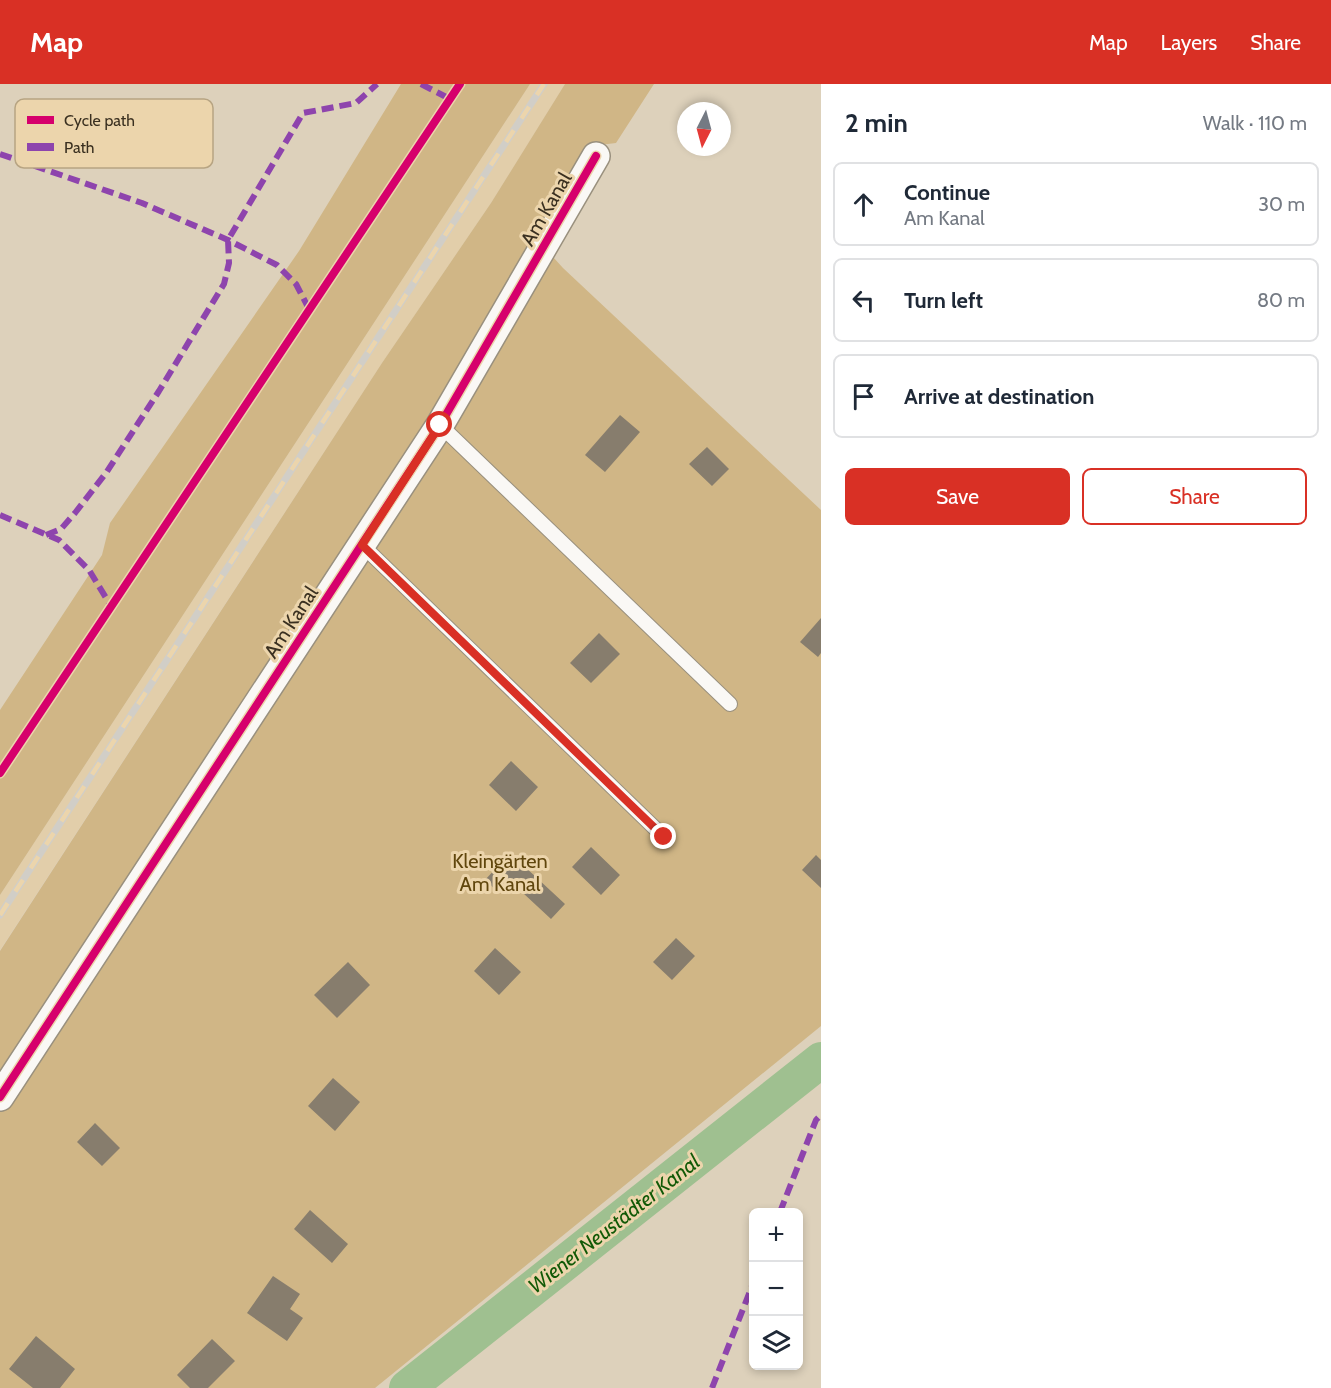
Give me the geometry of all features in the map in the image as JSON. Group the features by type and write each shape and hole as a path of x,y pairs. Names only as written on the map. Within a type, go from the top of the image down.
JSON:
{"street":[{"name":"Am Kanal","path":"0,1097 440,425 596,156"}],"lane":[{"path":"440,425 730,704"},
{"path":"362,545 664,837"}],"shaded area":[{"path":"530,84 565,84 491,203 382,363 0,950 0,895"}],"green space":[{"path":"401,84 530,84 0,895 0,710 102,555 110,523 299,251"},
{"name":"Kleingärten Am Kanal","path":"565,84 654,84 616,143 591,146 533,235 563,268 821,510 821,1026 375,1388 0,1388 0,951 382,363 491,203"}],"building":[{"path":"620,415 640,432 605,472 585,455"},
{"path":"707,447 729,469 712,486 689,464"},
{"path":"821,618 821,653 818,657 800,642"},
{"path":"599,633 620,654 591,683 570,663"},
{"path":"511,761 538,787 516,811 489,785"},
{"path":"591,847 620,875 601,895 572,867"},
{"path":"510,853 565,904 551,919 509,880 498,892 485,880"},
{"path":"816,855 821,860 821,888 802,870"},
{"path":"676,938 695,956 672,980 653,962"},
{"path":"495,948 521,972 499,995 474,971"},
{"path":"348,962 370,985 337,1018 314,995"},
{"path":"333,1078 360,1102 335,1131 308,1106"},
{"path":"95,1123 120,1148 102,1166 77,1142"},
{"path":"310,1210 348,1244 332,1263 294,1229"},
{"path":"273,1276 300,1294 290,1309 303,1318 287,1341 247,1313"},
{"path":"36,1336 75,1369 60,1388 33,1388 9,1369"},
{"path":"212,1339 235,1361 208,1388 190,1388 177,1375"}],"waterway":[{"name":"Wiener Neustädter Kanal","path":"407,1388 821,1060"}],"railway":[{"path":"0,915 544,84"}],"marked path":[{"path":"46,535 61,529 75,513 106,473 159,391 224,284 229,263 228,240 303,113 356,103 377,84"},
{"path":"421,84 450,99"},
{"path":"0,154 15,159"},
{"path":"41,168 142,203 228,240 277,265 296,284 309,309"},
{"path":"0,515 59,540 89,570 111,606"},
{"path":"782,1208 816,1120 821,1115"},
{"path":"712,1388 749,1294"}],"cycle path":[{"path":"0,773 460,84"},
{"path":"0,1097 440,425 596,156"}],"route":[{"path":"440,425 362,545 664,837"}]}
